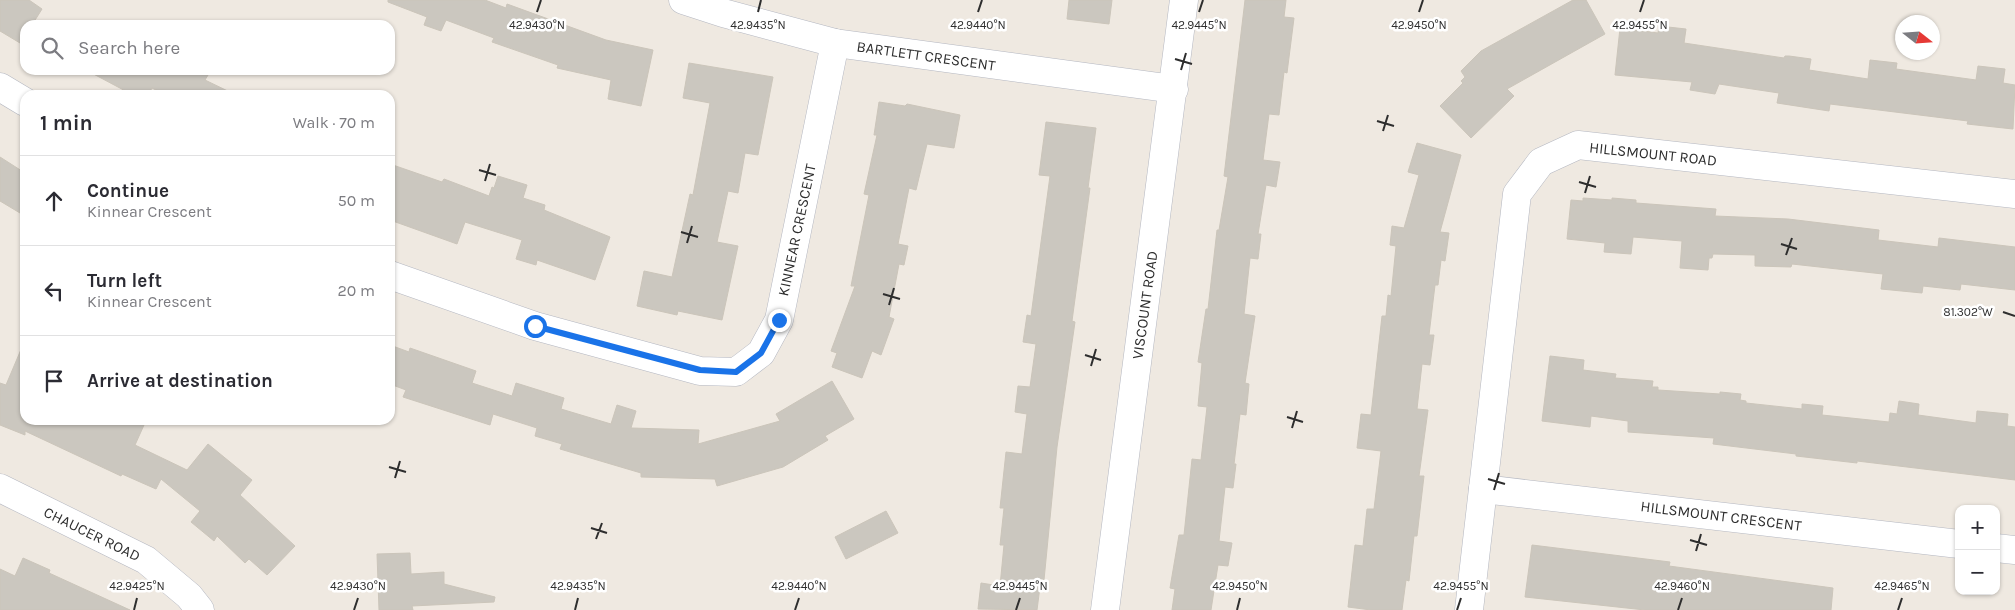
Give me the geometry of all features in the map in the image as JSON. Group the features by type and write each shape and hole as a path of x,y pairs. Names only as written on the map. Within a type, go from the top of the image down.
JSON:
{"street":[{"name":"BARTLETT CRESCENT","path":"683,0 723,13 836,43 1174,90"},
{"name":"VISCOUNT ROAD","path":"1105,610 1174,90 1184,0"},
{"name":"KINNEAR CRESCENT","path":"395,277 535,326 700,370 736,372 761,353 779,320 836,43"},
{"path":"0,87 20,99"},
{"name":"HILLSMOUNT ROAD","path":"1469,610 1517,194 1541,162 1578,145 2015,194"},
{"name":"CHAUCER ROAD","path":"0,488 146,560 190,596 200,610"},
{"name":"HILLSMOUNT CRESCENT","path":"1483,489 1955,544"},
{"path":"2000,548 2015,550"}],"building":[{"path":"0,0 29,0 42,9 35,20 20,20 20,43 0,31"},
{"path":"388,0 485,0 506,8 507,4 606,40 653,50 641,106 608,99 611,80 557,68 558,65 492,42 494,38 446,20 441,31 424,25 427,17 388,2"},
{"path":"1069,0 1112,0 1109,24 1067,19"},
{"path":"1245,0 1286,0 1284,17 1294,18 1287,73 1284,72 1279,115 1269,114 1263,160 1280,162 1276,187 1266,185 1258,234 1261,234 1258,259 1250,258 1244,314 1255,316 1245,383 1249,384 1246,415 1240,414 1233,488 1225,487 1219,541 1232,543 1228,566 1218,565 1211,610 1172,610 1175,589 1170,588 1179,535 1184,535 1192,459 1201,460 1207,407 1198,406 1202,363 1198,362 1206,309 1208,309 1217,230 1219,230 1228,177 1224,176"},
{"path":"1573,0 1586,0 1605,34 1507,89 1514,96 1471,138 1440,106 1463,83 1461,81 1465,77 1461,71 1481,51"},
{"path":"1659,26 1686,29 1684,43 1784,58 1789,56 1811,59 1809,70 1868,79 1870,60 1897,63 1896,69 1976,80 1978,66 2005,69 2003,83 2015,85 2013,129 1967,124 1968,121 1830,104 1829,111 1777,103 1779,93 1719,84 1715,94 1690,90 1692,82 1615,75 1620,28 1658,33"},
{"path":"689,63 773,77 758,155 745,153 738,193 728,191 717,242 738,246 722,320 678,311 677,315 637,306 644,271 672,277 690,194 693,195 710,103 683,98"},
{"path":"95,75 208,75 205,80 226,90 156,90 152,88 151,90 124,90"},
{"path":"879,102 905,106 907,104 960,115 954,148 927,144 916,190 909,188 898,244 908,246 904,265 899,264 889,317 894,319 881,355 872,351 862,378 832,367 837,353 831,351 855,286 851,286 869,195 864,194 877,135 874,135"},
{"path":"1046,122 1096,128 1072,321 1075,322 1057,447 1044,580 1041,579 1037,610 978,609 981,583 1000,586 1004,545 1000,545 1004,508 1000,508 1006,452 1022,454 1027,414 1015,412 1018,386 1030,387 1036,344 1023,342 1027,315 1031,316 1050,176 1039,175"},
{"path":"1417,143 1461,155 1440,232 1449,233 1445,261 1441,260 1438,285 1435,285 1429,335 1434,335 1430,365 1422,364 1417,409 1428,410 1419,476 1424,476 1417,536 1414,536 1409,581 1406,580 1402,610 1371,610 1348,607 1355,545 1363,546 1367,509 1374,509 1381,451 1357,448 1361,414 1371,415 1382,316 1386,316 1388,295 1391,296 1396,246 1390,245 1392,226 1404,228 1419,175 1408,172"},
{"path":"0,157 20,170 20,213 0,201"},
{"path":"395,166 442,182 444,179 489,196 498,176 527,185 523,198 545,205 544,210 610,237 595,280 537,260 536,265 516,259 522,240 465,222 457,244 395,222"},
{"path":"1583,198 1612,200 1612,198 1636,200 1636,203 1716,209 1715,216 1788,219 1879,230 1878,240 1938,247 1939,238 2015,247 2015,290 1961,284 1960,290 1923,286 1922,293 1881,289 1883,274 1792,264 1791,267 1755,266 1755,255 1713,254 1712,258 1709,258 1708,270 1680,268 1682,241 1633,237 1631,254 1604,252 1605,243 1567,239 1571,200 1583,201"},
{"path":"395,347 409,352 410,348 476,371 472,383 512,396 516,383 564,398 561,409 611,424 617,405 636,411 631,428 699,430 698,444 780,421 776,414 832,381 854,419 825,436 828,440 783,467 717,486 715,479 641,477 641,473 560,449 562,444 535,436 537,428 493,414 490,425 403,397 406,390 395,386"},
{"path":"20,352 20,425 144,425 135,445 187,470 208,444 252,480 240,495 295,546 267,575 249,559 245,563 217,536 214,541 191,522 200,511 161,479 156,489 122,474 121,476 25,431 25,435 0,425 0,383 6,385"},
{"path":"1550,356 1584,360 1583,370 1616,374 1615,378 1653,381 1652,387 1658,387 1658,390 1741,394 1740,400 1746,401 1746,403 1802,409 1802,404 1823,406 1822,415 1889,422 1890,413 1897,414 1899,401 1919,404 1918,415 1976,423 1977,411 2008,414 2007,426 2015,427 2015,480 1857,461 1857,463 1796,456 1796,454 1713,444 1714,438 1628,432 1628,421 1591,416 1590,427 1542,421"},
{"path":"886,511 898,533 846,559 835,537"},
{"path":"1532,545 1670,562 1669,566 1833,588 1831,610 1645,610 1525,597"},
{"path":"410,553 411,574 444,572 444,584 495,597 494,602 412,606 413,610 379,610 377,554"},
{"path":"23,558 50,570 49,573 130,610 0,610 0,569 15,576"}],"route":[{"path":"535,326 700,370 736,372 761,353 779,320"}]}
